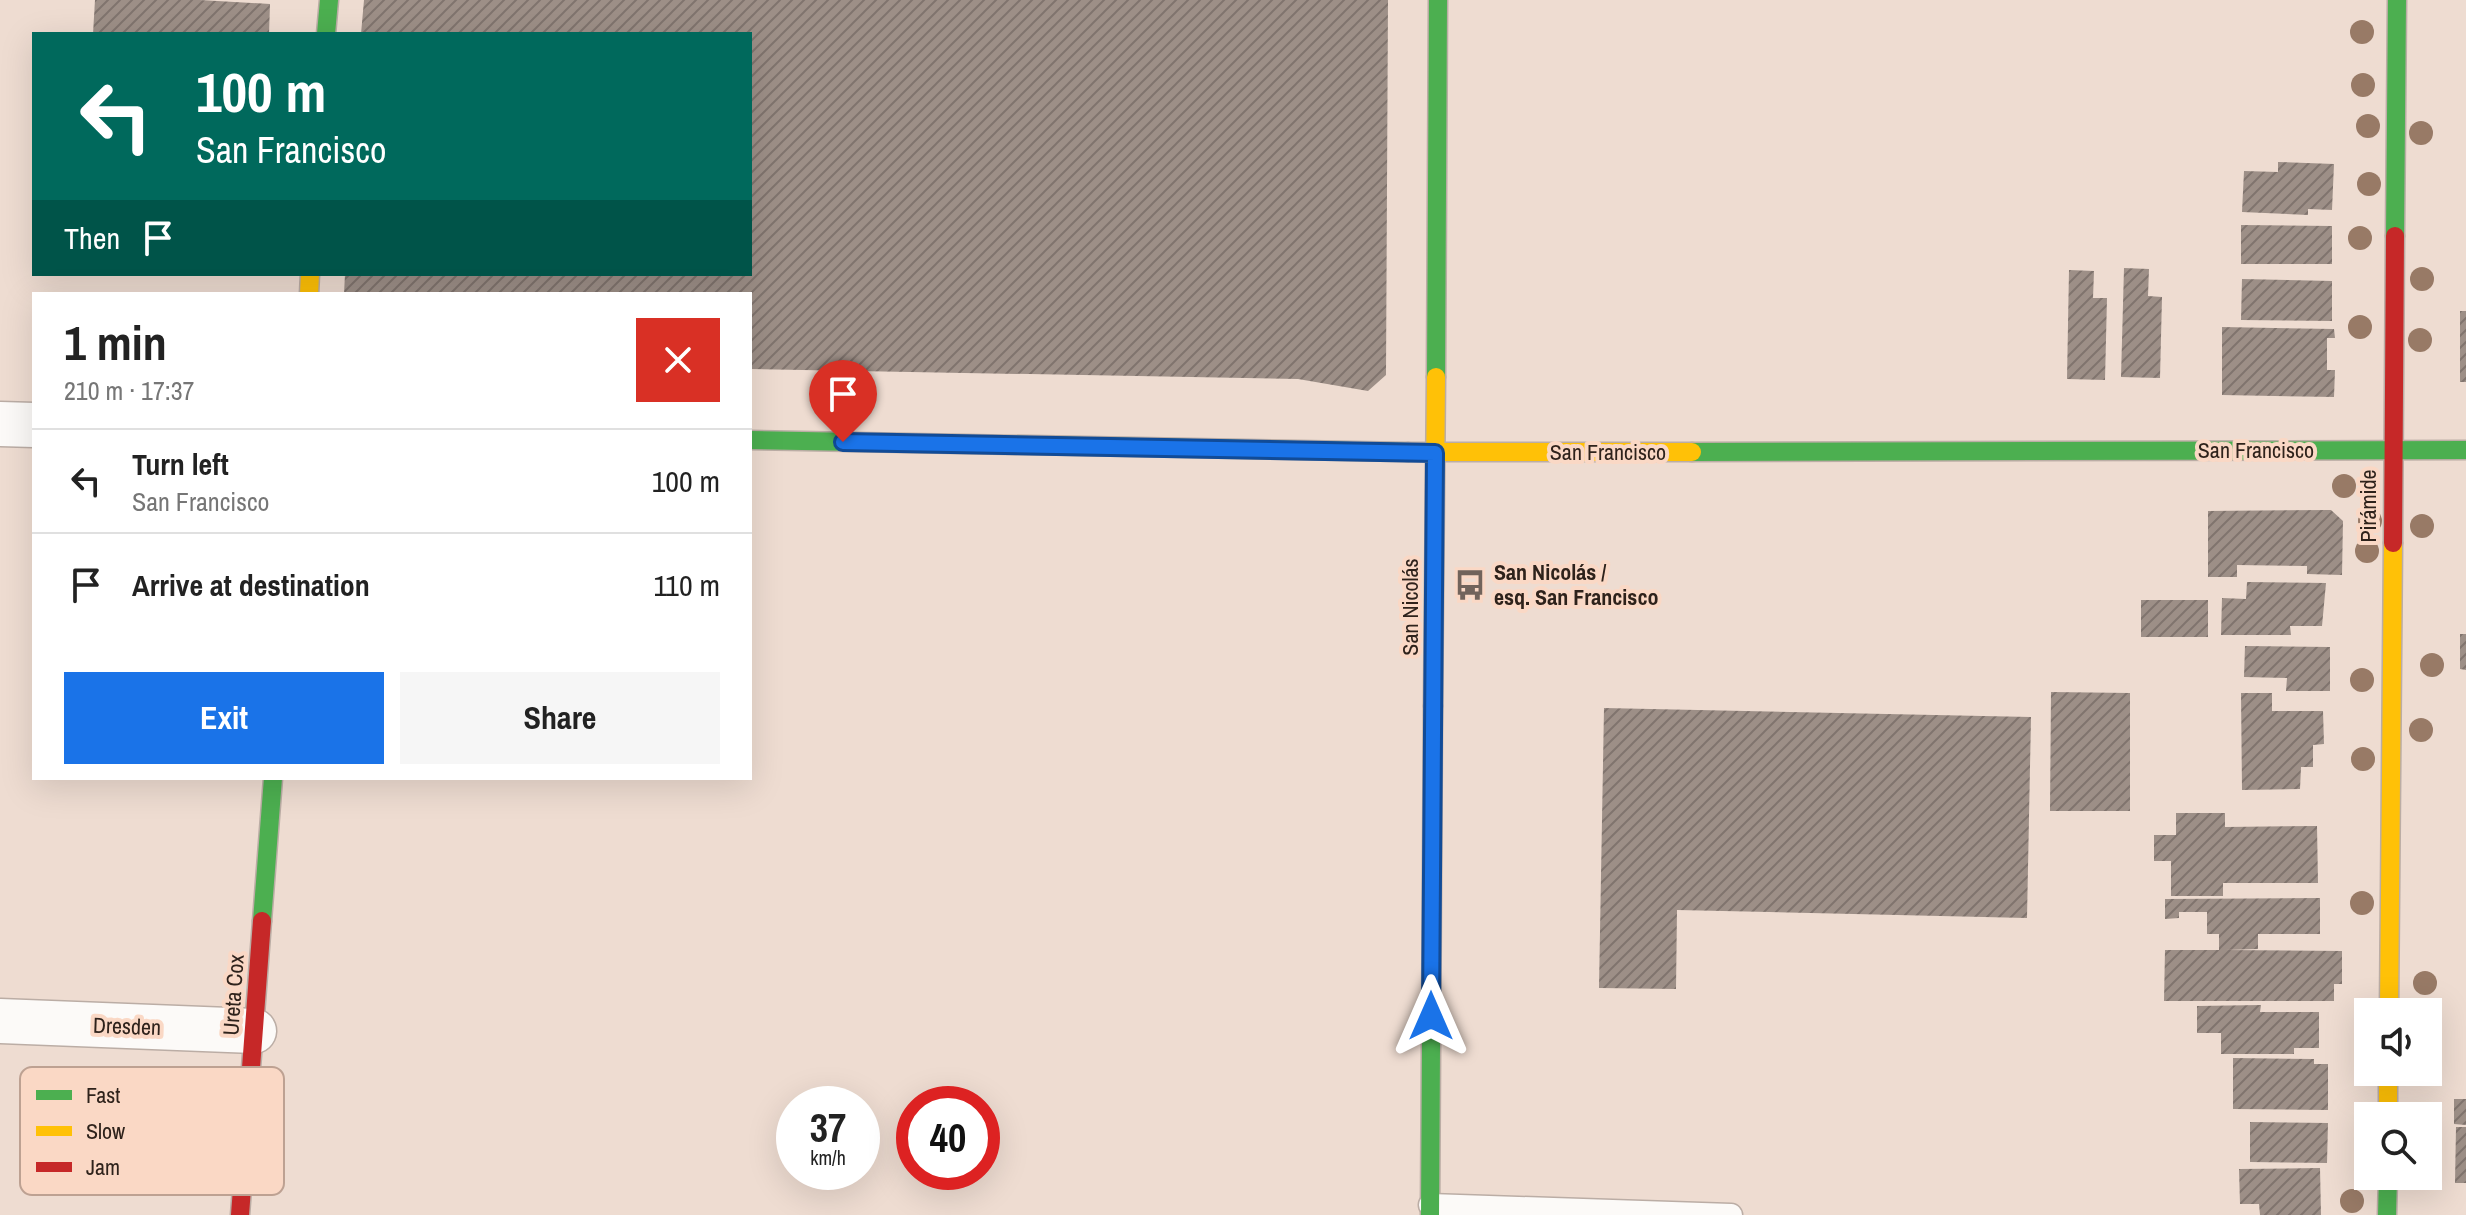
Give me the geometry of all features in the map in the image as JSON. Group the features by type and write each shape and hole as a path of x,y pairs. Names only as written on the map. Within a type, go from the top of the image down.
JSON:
{"street":[{"path":"326,32 329,0"},
{"name":"San Nicolás","path":"1430,1210 1438,0"},
{"name":"Pirámide","path":"2389,998 2397,0"},
{"path":"0,424 32,425"},
{"name":"San Francisco","path":"752,440 1435,453 2466,450"},
{"name":"Ureta Cox","path":"251,1067 273,780"},
{"name":"Dresden","path":"0,1021 254,1031"},
{"path":"2387,1215 2388,1190"},
{"name":"Ureta Cox","path":"240,1215 242,1195"}],"lane":[{"path":"1430,1210 1731,1215"}],"building":[{"path":"95,0 270,4 269,32 93,32"},
{"path":"364,0 1388,0 1386,375 1368,391 1298,379 752,369 752,292 344,292 345,276 752,276 752,32 361,32"},
{"path":"2278,162 2334,164 2332,210 2308,209 2308,215 2242,212 2244,171 2278,172"},
{"path":"2241,225 2332,226 2332,264 2241,264"},
{"path":"2124,268 2149,269 2148,296 2162,297 2160,378 2121,377"},
{"path":"2069,270 2094,271 2093,298 2107,298 2105,380 2067,379"},
{"path":"2242,279 2332,281 2332,321 2241,320"},
{"path":"2460,311 2466,311 2466,382 2460,382"},
{"path":"2222,327 2334,329 2335,338 2327,338 2327,370 2335,370 2334,397 2222,395"},
{"path":"2331,510 2343,521 2342,575 2307,574 2307,566 2237,565 2237,577 2208,577 2208,511"},
{"path":"2247,582 2326,583 2322,626 2290,626 2291,635 2221,635 2222,598 2246,599"},
{"path":"2141,600 2208,600 2208,637 2141,637"},
{"path":"2460,634 2466,634 2466,670 2460,669"},
{"path":"2245,646 2330,647 2330,691 2286,691 2287,678 2244,677"},
{"path":"2051,692 2130,693 2130,811 2050,811"},
{"path":"2241,693 2272,693 2272,711 2323,711 2324,744 2313,745 2313,767 2301,767 2300,789 2242,790"},
{"path":"1604,708 2031,717 2027,918 1677,910 1676,989 1599,988"},
{"path":"2176,813 2225,813 2225,827 2317,826 2318,883 2223,883 2223,896 2171,896 2171,861 2154,861 2154,835 2176,835"},
{"path":"2320,898 2320,934 2258,934 2258,949 2226,950 2342,951 2342,984 2334,984 2334,1001 2164,1001 2165,950 2219,950 2219,934 2207,934 2207,912 2179,912 2179,918 2165,919 2165,899"},
{"path":"2261,1005 2260,1012 2319,1012 2319,1048 2294,1048 2294,1054 2221,1054 2221,1033 2197,1033 2197,1006"},
{"path":"2233,1058 2314,1059 2314,1064 2328,1064 2328,1110 2233,1109"},
{"path":"2454,1099 2466,1099 2466,1125 2454,1124"},
{"path":"2250,1122 2328,1123 2327,1163 2250,1162"},
{"path":"2456,1127 2466,1127 2466,1183 2455,1183"},
{"path":"2320,1168 2321,1215 2260,1215 2259,1204 2240,1204 2239,1169"}],"traffic: fast":[{"path":"326,32 329,0"},
{"path":"1436,377 1438,0"},
{"path":"2395,236 2397,0"},
{"path":"752,440 1408,452"},
{"path":"1692,452 2466,450"},
{"path":"1430,1215 1433,706"},
{"path":"262,921 273,780"},
{"path":"2387,1215 2388,1190"}],"traffic: slow":[{"path":"309,292 310,276"},
{"path":"1433,706 1436,377"},
{"path":"1408,452 1692,452"},
{"path":"2389,998 2393,543"},
{"path":"2388,1086 2388,1102"}],"traffic: jam":[{"path":"2393,543 2395,236"},
{"path":"251,1067 262,921"},
{"path":"240,1215 241,1195"}],"place":[{"name":"San Nicolás / esq. San Francisco","path":"1470,585"}],"route":[{"path":"843,442 1435,453 1431,1016"}]}
